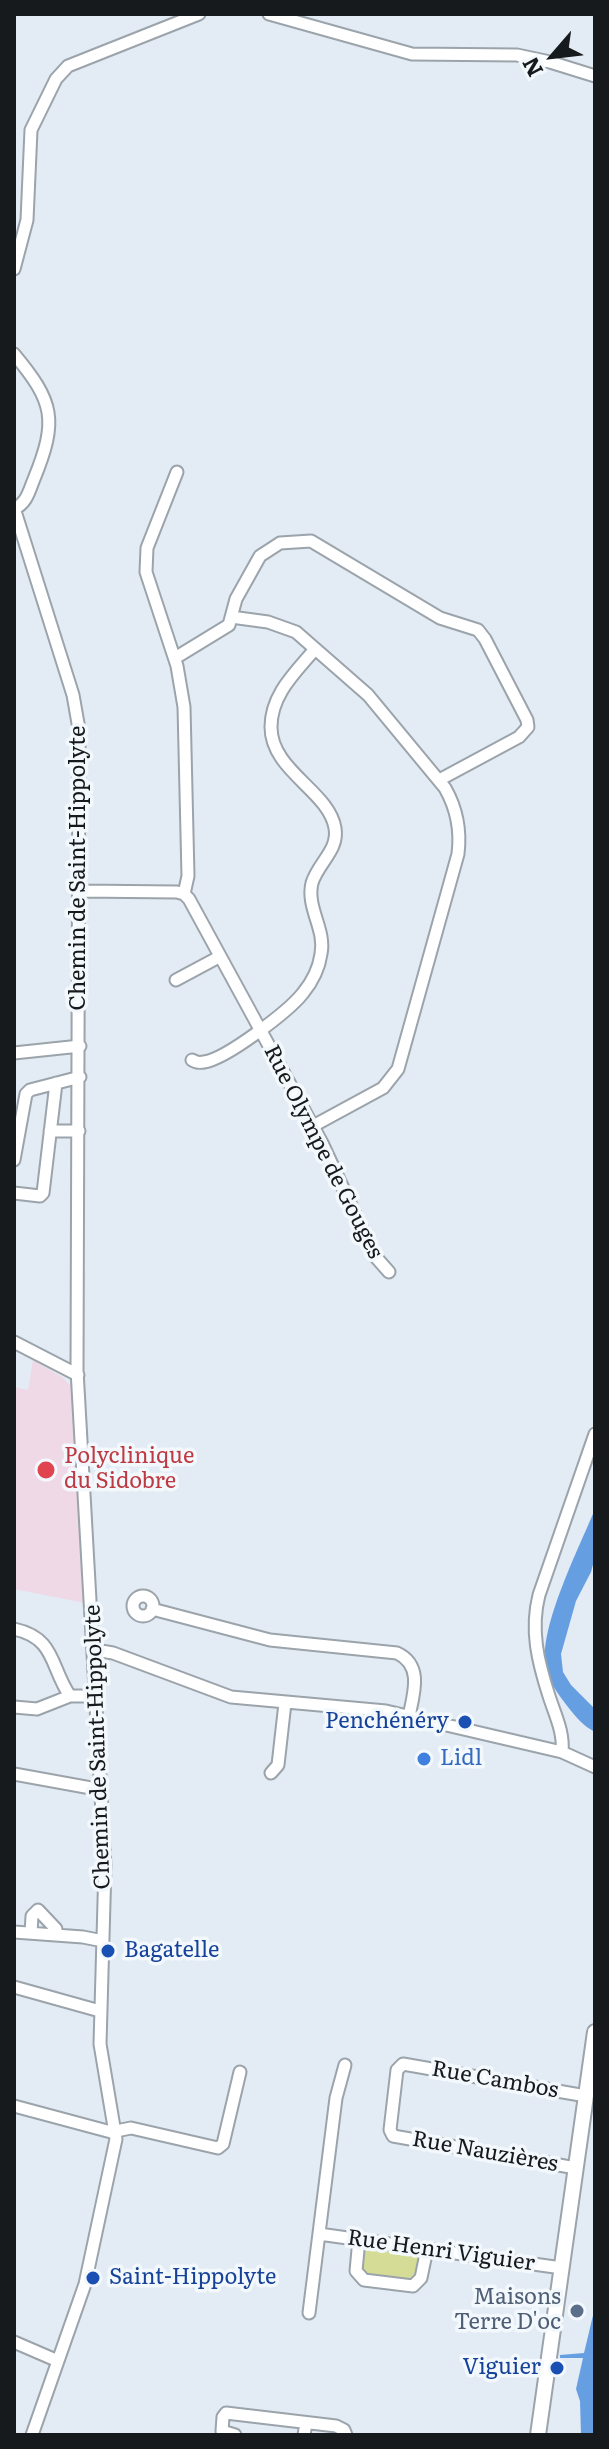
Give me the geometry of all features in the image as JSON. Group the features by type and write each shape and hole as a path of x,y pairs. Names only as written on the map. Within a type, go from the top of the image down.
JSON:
{"main road":[{"path":"538,2435 595,2032"}],"street":[{"path":"14,269 27,220 31,130 59,73 68,66 199,14"},
{"path":"269,14 412,54 517,55 595,76"},
{"path":"14,354 42,391 49,416 42,459 26,500 14,509"},
{"path":"80,891 184,894 188,876 184,707 175,658 146,572 147,548 177,472"},
{"name":"Chemin de Saint-Hippolyte","path":"14,509 77,712 80,891 78,1375 105,1866 101,2055 116,2131 113,2159 85,2284 32,2435"},
{"path":"175,658 229,625 236,599 260,556 280,543 311,541 440,618 478,630 485,639 528,727 519,737 439,780"},
{"path":"231,617 268,622 296,632 368,695 439,780 457,814 459,844 401,1061 383,1088 313,1126"},
{"path":"260,1029 301,995 314,975 321,955 321,937 311,903 312,886 334,844 335,824 329,812 281,758 271,727 273,707 280,693 315,649"},
{"name":"Rue Olympe de Gouges","path":"184,894 313,1126 374,1255 389,1272"},
{"path":"176,980 219,957"},
{"name":"Rue Olympe de Gouges","path":"192,1060 209,1061 260,1029"},
{"path":"14,1053 80,1046"},
{"path":"14,1160 24,1096 30,1090 80,1077"},
{"path":"14,1193 40,1196 43,1193 56,1083"},
{"path":"50,1128 79,1131"},
{"path":"14,1342 78,1375"},
{"path":"562,1752 562,1734 541,1667 533,1623 542,1586 595,1434"},
{"path":"152,1609 270,1640 397,1653 408,1659 414,1671 409,1716"},
{"path":"14,1629 33,1634 46,1645 70,1696"},
{"path":"95,1650 113,1653 217,1693 245,1700 364,1707 562,1752 593,1768"},
{"path":"14,1707 37,1709 70,1696 97,1696"},
{"path":"271,1773 278,1765 285,1703"},
{"path":"14,1774 102,1790"},
{"path":"31,1933 32,1916 38,1910 56,1929 56,1934"},
{"path":"14,1932 103,1941"},
{"path":"14,1987 100,2011"},
{"name":"Rue Cambos","path":"393,2136 390,2130 397,2070 403,2064 586,2096"},
{"name":"Rue Henri Viguier","path":"309,2313 336,2098 345,2065"},
{"path":"14,2106 116,2131 131,2128 218,2148 222,2147 240,2072"},
{"name":"Rue Nauzières","path":"393,2136 576,2168"},
{"name":"Rue Henri Viguier","path":"319,2234 562,2268"},
{"path":"359,2239 356,2271 364,2280 413,2286 421,2278 427,2249"},
{"path":"14,2342 58,2361"},
{"path":"235,2435 222,2431 226,2413 305,2429 336,2426 346,2435"}],"shaded area":[{"name":"Polyclinique du Sidobre","path":"33,1360 62,1377 72,1387 85,1603 14,1589 14,1387 28,1390"}],"green space":[{"path":"362,2248 420,2255 418,2276 411,2281 365,2275 360,2270"}],"water":[{"path":"595,1509 595,1557 576,1601 561,1654 563,1672 571,1685 595,1709 595,1732 580,1721 560,1697 546,1669 545,1646 555,1607"},
{"path":"595,2307 595,2435 581,2435 580,2401 576,2389 583,2358 560,2358 560,2355 584,2353"}],"place":[{"name":"Polyclinique du Sidobre","path":"46,1470"},
{"name":"Penchénéry","path":"465,1722"},
{"name":"Lidl","path":"424,1759"},
{"name":"Bagatelle","path":"108,1951"},
{"name":"Saint-Hippolyte","path":"93,2278"},
{"name":"Maisons Terre D'oc","path":"577,2311"},
{"name":"Viguier","path":"557,2368"}]}
